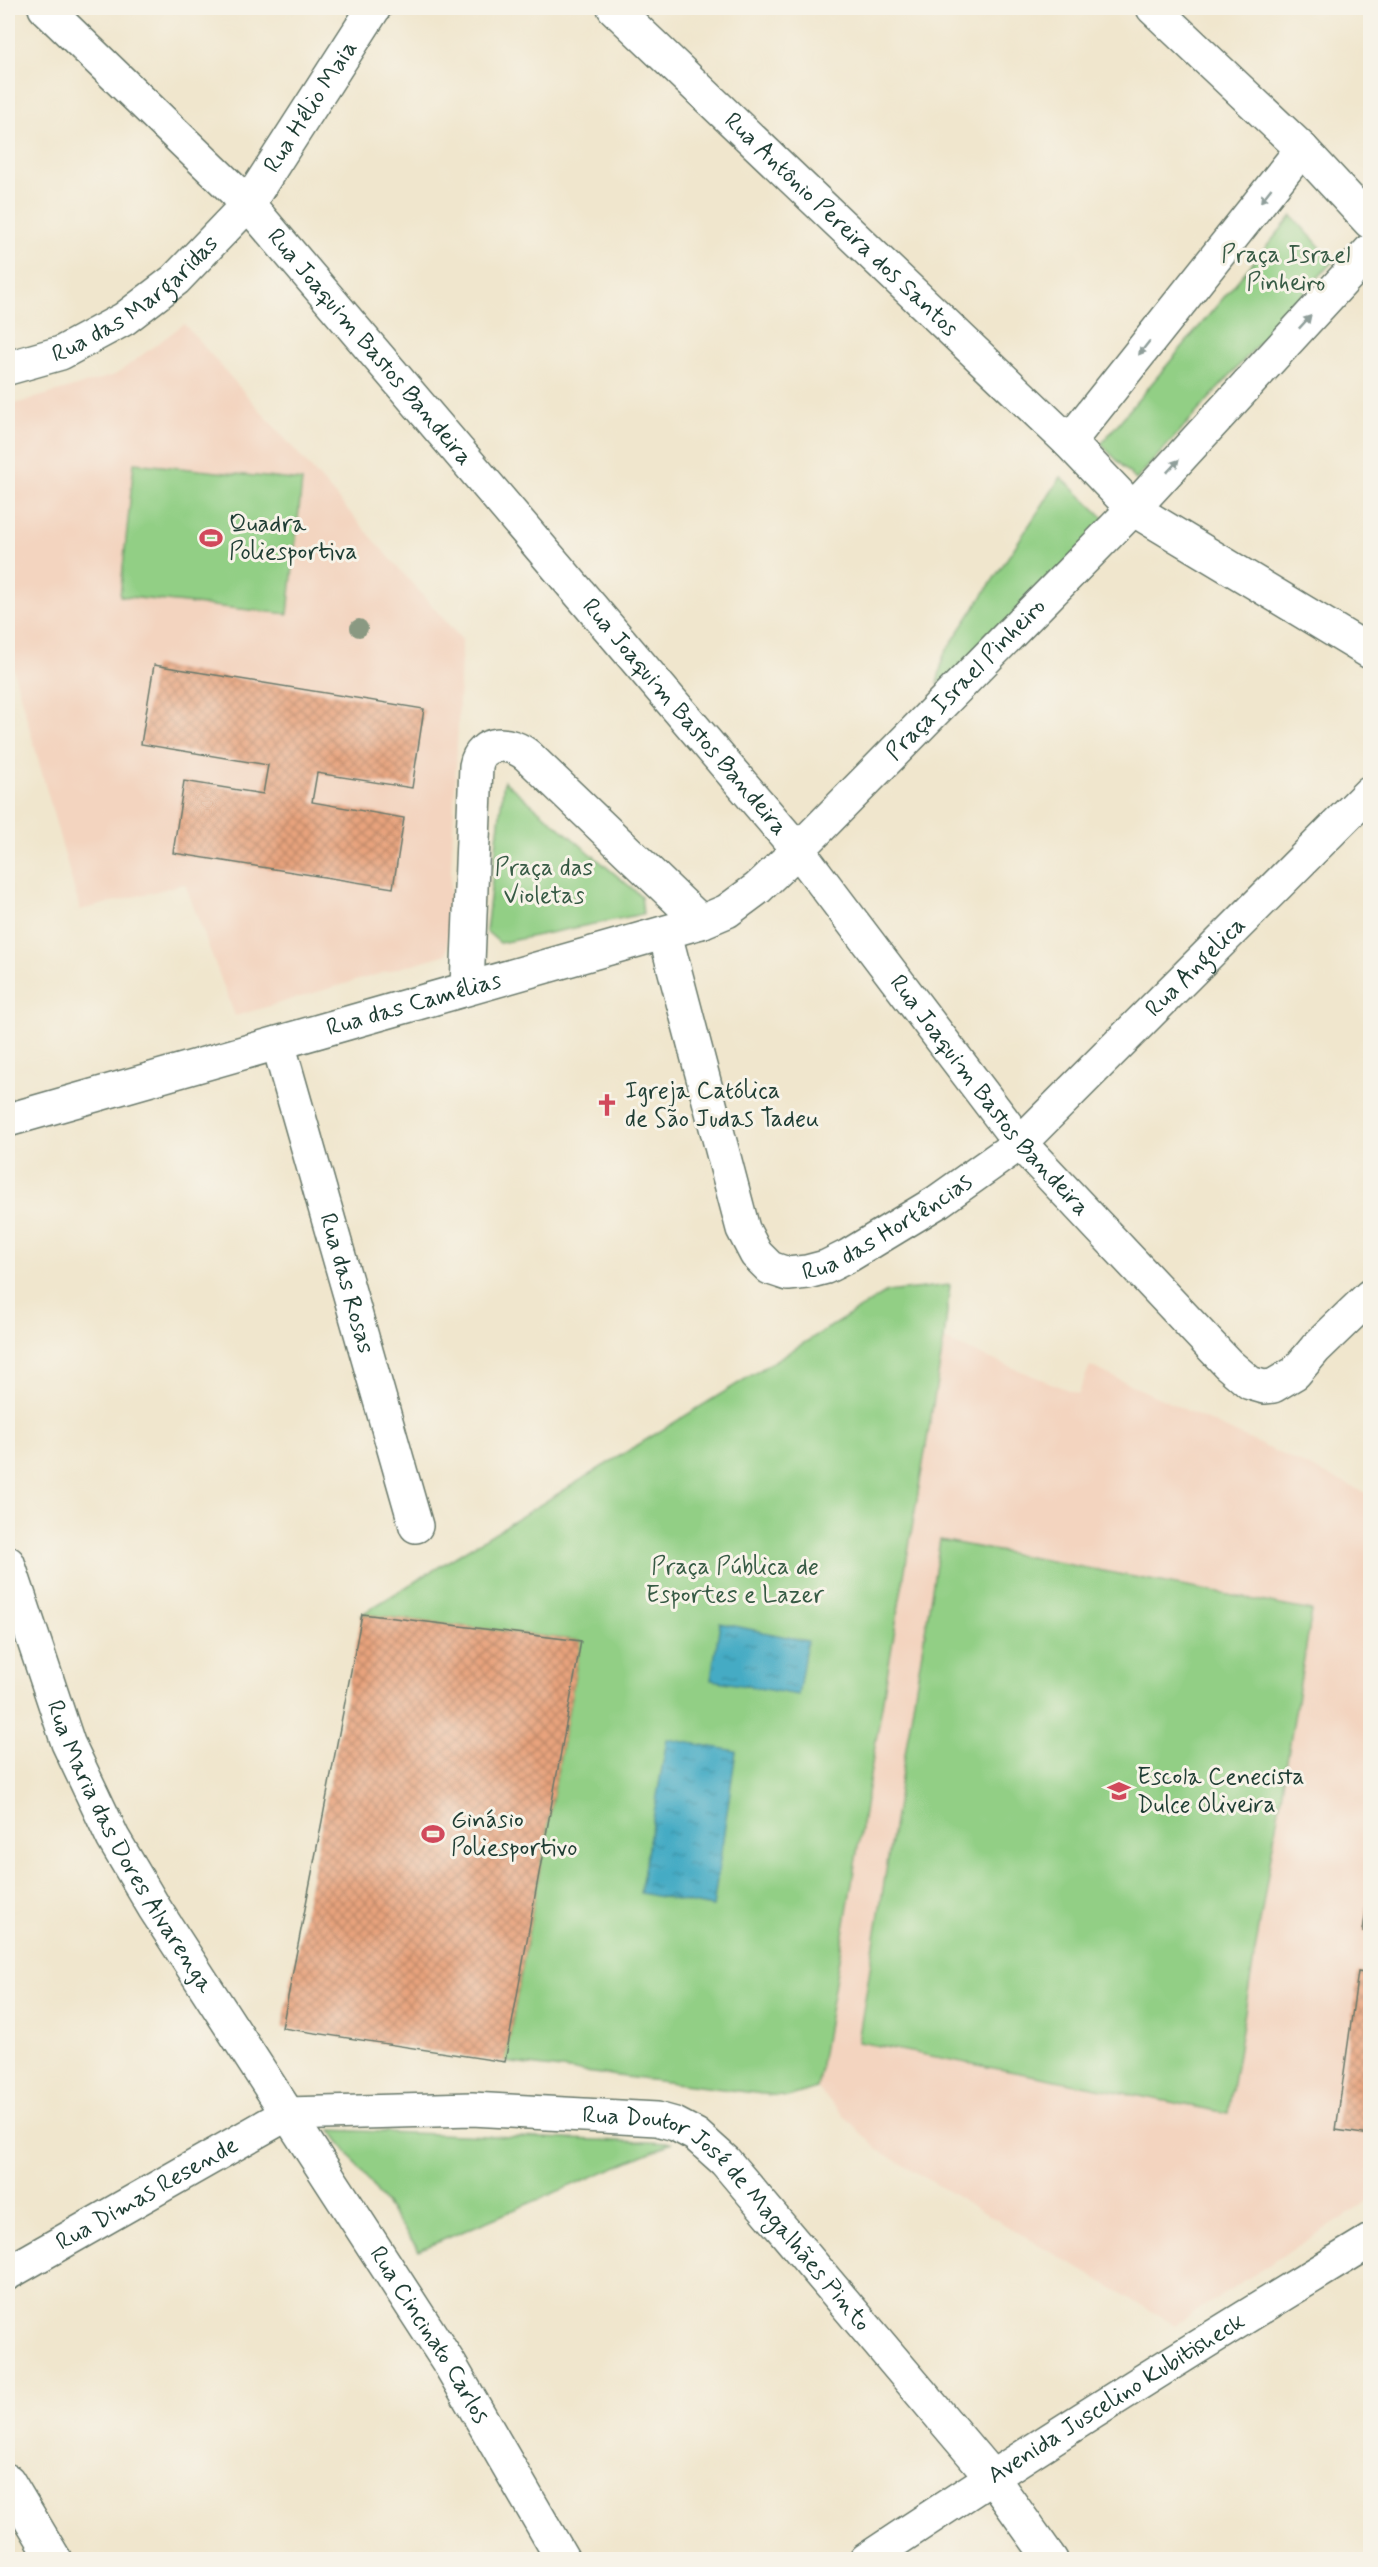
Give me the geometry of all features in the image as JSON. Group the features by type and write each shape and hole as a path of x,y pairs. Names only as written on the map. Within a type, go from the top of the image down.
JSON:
{"street":[{"name":"Rua Joaquim Bastos Bandeira","path":"45,8 248,204 798,850 1020,1143 1228,1364 1250,1383 1264,1387 1284,1380 1295,1373 1316,1348 1371,1296"},
{"name":"Rua Hélio Maia","path":"248,204 374,8"},
{"name":"Rua Antônio Pereira dos Santos","path":"614,8 1069,442"},
{"path":"1153,8 1302,149 1371,222"},
{"path":"1302,149 1069,442 1133,509 1371,652"},
{"name":"Rua das Margaridas","path":"8,368 61,353 124,318 175,280 248,204"},
{"name":"Praça Israel Pinheiro","path":"798,850 1133,509 1371,251"},
{"path":"467,987 476,766 482,753 495,745 521,750 528,756 662,882 701,922"},
{"name":"Rua Angelica","path":"1020,1143 1371,792"},
{"name":"Rua das Camélias","path":"8,1120 701,922 727,911 758,888 798,850"},
{"name":"Rua das Hortências","path":"665,933 743,1229 756,1254 770,1268 788,1274 807,1272 825,1267 848,1256 937,1202 1020,1143"},
{"name":"Rua das Rosas","path":"278,1043 416,1526"},
{"name":"Rua Maria das Dores Alvarenga","path":"8,1563 69,1743 113,1838 154,1909 287,2114"},
{"name":"Rua Doutor José de Magalhães Pinto","path":"287,2114 472,2109 639,2117 675,2124 696,2135 725,2161 991,2476 1051,2559"},
{"name":"Rua Dimas Resende","path":"8,2273 287,2114"},
{"name":"Rua Cincinato Carlos","path":"287,2114 449,2363 563,2559"},
{"name":"Avenida Juscelino Kubitisheck","path":"866,2559 991,2476 1371,2241"},
{"path":"8,2481 55,2559"}],"shaded area":[{"path":"184,324 462,640 447,954 235,1016 185,884 80,910 8,651 8,406 115,375"},
{"name":"Escola Cenecista Dulce Oliveira","path":"944,1340 1078,1394 1090,1366 1370,1495 1370,2200 1175,2325 878,2150 817,2088"}],"green space":[{"name":"Praça Israel Pinheiro","path":"1292,216 1333,261 1136,480 1101,444"},
{"name":"Quadra Poliesportiva","path":"134,463 302,481 288,614 120,596"},
{"path":"1061,477 1107,521 964,668 937,684 944,654"},
{"name":"Praça das Violetas","path":"504,781 641,896 643,914 500,943 486,931"},
{"name":"Praça Pública de Esportes e Lazer","path":"950,1285 944,1340 817,2088 787,2097 505,2062 581,1641 362,1614 887,1292"},
{"path":"940,1540 1312,1611 1228,2113 858,2042"},
{"path":"331,2130 672,2143 419,2250"}],"water":[{"path":"720,1623 807,1641 798,1695 711,1680"},
{"path":"667,1739 736,1751 713,1907 640,1893"}],"building":[{"path":"154,665 424,709 412,788 317,773 312,802 404,818 393,888 173,853 184,781 263,794 268,765 141,744"},
{"name":"Ginásio Poliesportivo","path":"362,1614 581,1641 505,2062 282,2028"},
{"path":"1370,1890 1370,1932 1363,1931"},
{"path":"1358,1972 1370,1974 1370,2135 1336,2130"}],"place":[{"name":"Quadra Poliesportiva","path":"211,538"},
{"name":"Igreja Católica de São Judas Tadeu","path":"607,1105"},
{"name":"Escola Cenecista Dulce Oliveira","path":"1119,1791"},
{"name":"Ginásio Poliesportivo","path":"433,1834"}]}
